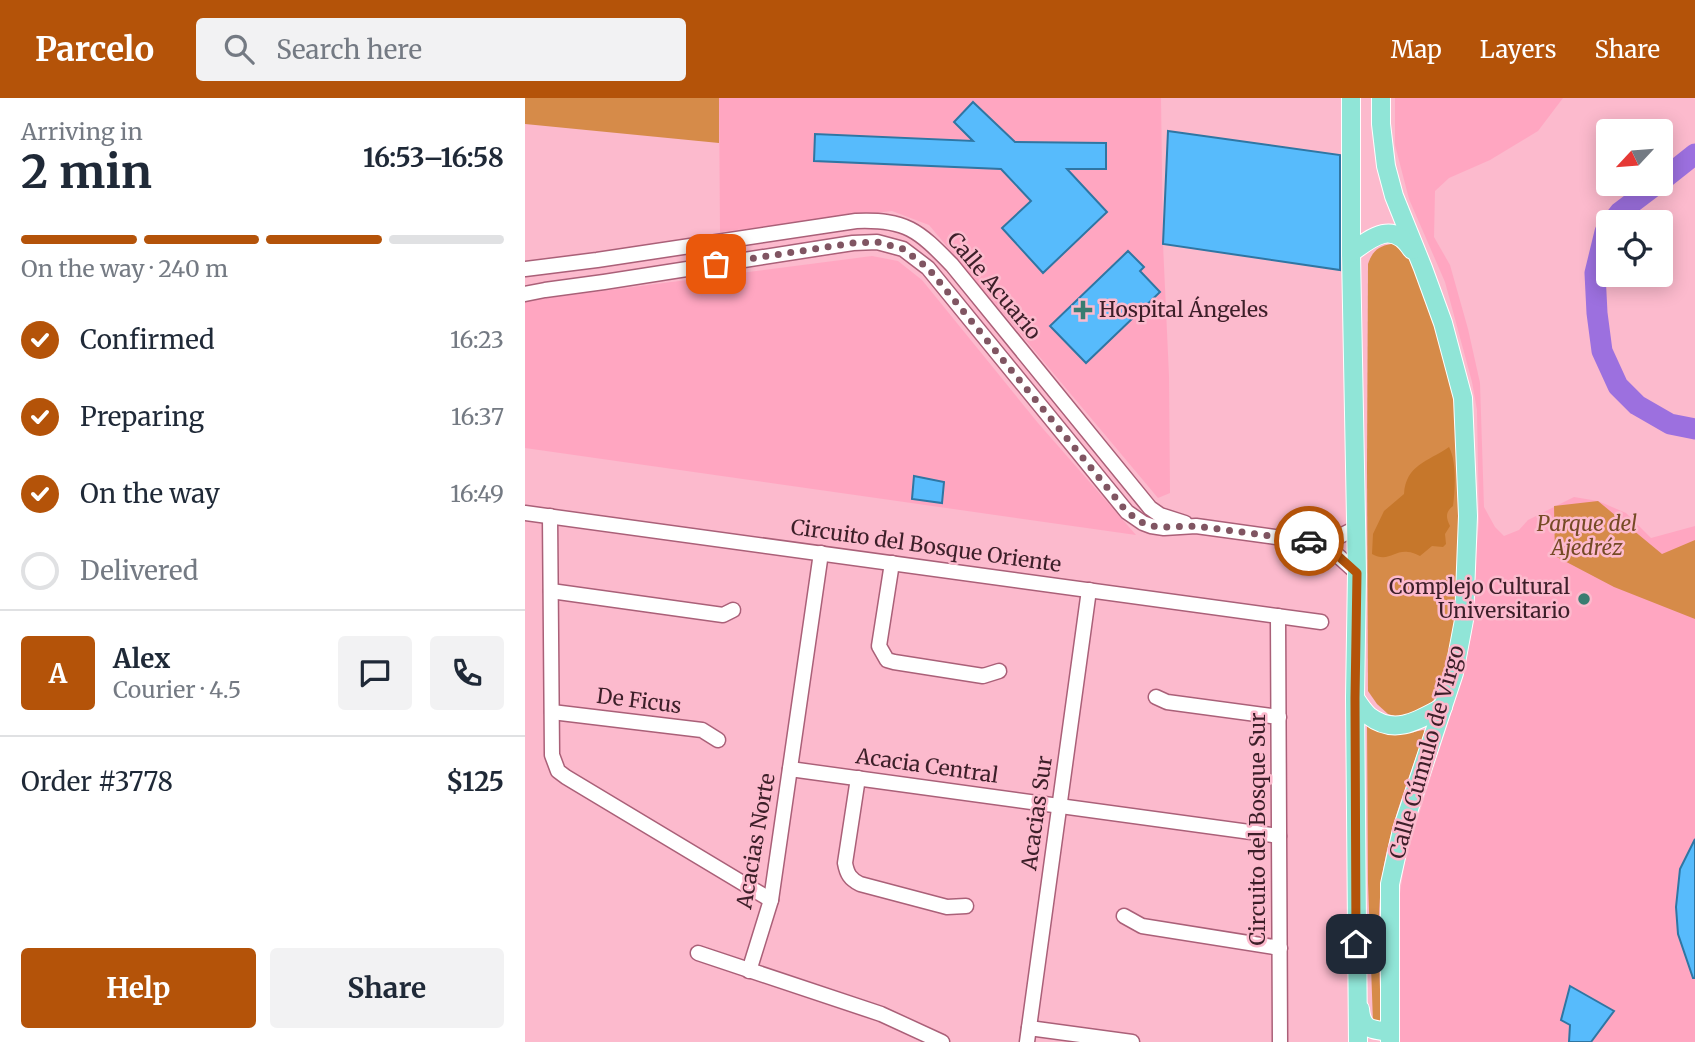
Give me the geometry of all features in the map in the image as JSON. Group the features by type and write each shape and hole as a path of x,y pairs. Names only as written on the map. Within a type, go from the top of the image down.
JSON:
{"main road":[{"name":"Calle Cúmulo de Virgo","path":"1351,98 1357,573 1356,971 1359,1042"},
{"name":"Calle Cúmulo de Virgo","path":"1381,98 1386,166 1394,197 1443,323 1463,398 1468,516 1464,620 1454,673 1402,830 1390,884 1390,1037"},
{"path":"1351,253 1375,236 1387,233 1398,235 1408,244 1423,268"},
{"path":"1355,698 1368,716 1387,725 1399,726 1416,722 1443,707"},
{"path":"1356,971 1361,1020 1364,1025 1390,1037"}],"street":[{"name":"Calle Acuario","path":"525,269 856,221 881,220 904,226 927,240 952,265 1150,508 1196,526"},
{"name":"Calle Acuario","path":"525,294 853,243 877,242 903,249 928,268 1127,512 1143,523 1164,527 1196,526 1312,542 1330,541 1356,528"},
{"path":"656,251 661,273"},
{"name":"Circuito del Bosque Oriente","path":"525,513 1321,622"},
{"path":"550,516 552,755 558,771 771,900"},
{"name":"Calle Acuario","path":"1312,542 1336,554 1357,573"},
{"name":"Acacias Norte","path":"749,971 771,900 821,553"},
{"path":"893,563 879,646 887,660 983,676 999,671"},
{"name":"Acacias Sur","path":"1028,1035 1089,590"},
{"path":"551,591 723,615 733,610"},
{"name":"Circuito del Bosque Sur","path":"1278,616 1280,1042"},
{"path":"1156,697 1167,702 1279,717"},
{"name":"De Ficus","path":"552,712 702,730 718,740"},
{"name":"Acacia Central","path":"790,769 1279,836"},
{"path":"858,778 845,863 846,872 852,880 947,907 966,906"},
{"path":"1124,916 1142,926 1280,948"},
{"path":"698,953 870,1010 930,1039 942,1042"},
{"path":"1028,1035 1132,1042"}],"shaded area":[{"name":"Hospital Ángeles","path":"719,98 1161,98 1170,493 1158,498 929,225 892,211 720,232"},
{"name":"Complejo Cultural Universitario","path":"1395,98 1563,98 1538,131 1490,160 1449,178 1435,191 1434,237 1450,265 1480,383 1484,507 1495,527 1504,536 1519,530 1528,520 1574,497 1598,501 1626,513 1651,538 1695,526 1695,1042 1400,1042 1399,900 1406,855 1462,679 1472,632 1479,522 1477,410 1472,382 1445,282 1409,199 1395,145"},
{"path":"872,256 898,261 922,280 1038,423 1136,535 525,448 525,301"},
{"path":"1449,447 1455,484 1453,506 1447,515 1450,526 1445,534 1446,544 1443,547 1432,546 1420,556 1408,552 1387,557 1372,554 1373,534 1384,511 1404,494 1413,470"}],"green space":[{"path":"525,98 719,98 719,143 525,124"},
{"path":"1398,244 1410,255 1424,289 1450,377 1455,408 1459,537 1458,606 1452,645 1435,698 1420,713 1398,717 1388,714 1368,691 1368,264 1376,250"},
{"name":"Parque del Ajedréz","path":"1598,501 1662,554 1695,540 1695,619 1614,587 1555,556 1554,506"},
{"path":"1367,723 1395,731 1425,731 1387,848 1381,884 1379,1024 1373,1022 1368,883"}],"building":[{"path":"973,102 1015,142 1106,143 1106,169 1067,169 1107,212 1043,273 1002,228 1031,201 1001,169 814,161 815,134 973,141 954,122"},
{"path":"1168,131 1340,155 1340,270 1163,244"},
{"path":"1128,251 1144,267 1140,271 1160,292 1086,363 1050,326"},
{"path":"914,476 944,482 942,503 912,499"},
{"path":"1695,839 1693,978 1678,934 1676,907 1680,869"},
{"path":"1570,986 1614,1011 1591,1042 1569,1042 1570,1025 1561,1020"}],"waterway":[{"path":"1673,171 1695,154"},
{"path":"1623,210 1641,196"},
{"path":"1596,269 1597,313 1602,351 1618,386 1637,405 1670,424 1695,429"}],"way so far":[{"path":"716,264 853,243 877,242 903,249 928,268 1134,518 1151,526 1196,526 1309,541"}],"place":[{"name":"Hospital Ángeles","path":"1083,310"},
{"name":"Complejo Cultural Universitario","path":"1584,599"}],"route":[{"path":"1309,541 1336,554 1357,573 1356,944"}]}
